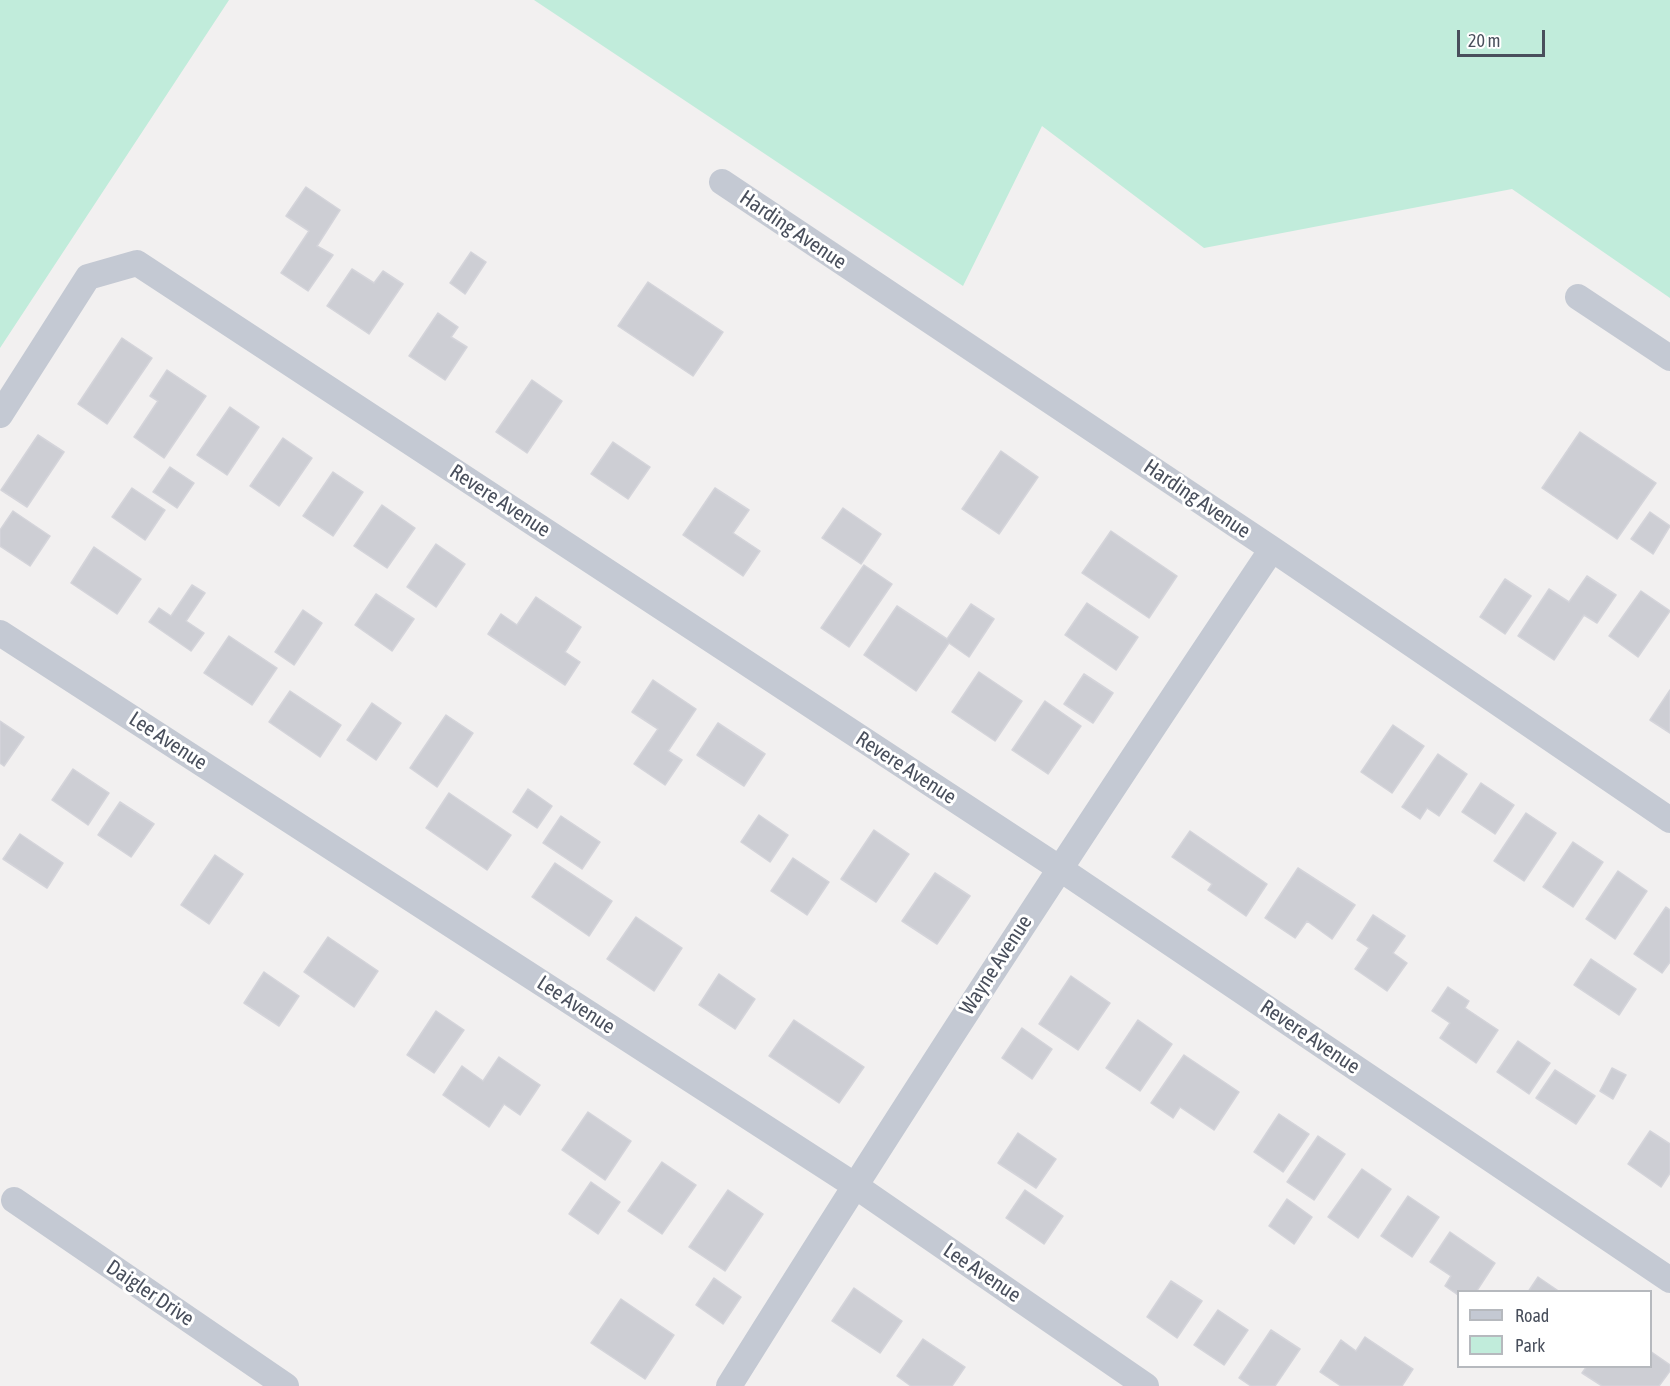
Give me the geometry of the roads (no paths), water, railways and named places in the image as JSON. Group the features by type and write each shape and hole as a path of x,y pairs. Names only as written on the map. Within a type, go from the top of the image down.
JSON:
{"street":[{"name":"Harding Avenue","path":"722,182 1272,549 1670,820"},
{"name":"Revere Avenue","path":"0,415 88,277 137,264 1059,867 1670,1280"},
{"path":"1578,297 1670,358"},
{"name":"Wayne Avenue","path":"729,1386 854,1185 1059,867 1272,549"},
{"name":"Lee Avenue","path":"0,633 854,1185 1146,1386"},
{"name":"Daigler Drive","path":"14,1200 286,1386"}]}
